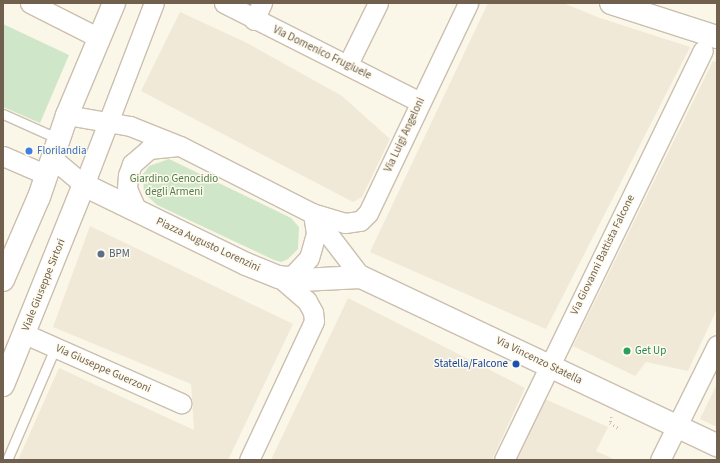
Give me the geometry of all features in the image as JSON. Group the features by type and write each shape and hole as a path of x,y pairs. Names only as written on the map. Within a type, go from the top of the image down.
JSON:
{"street":[{"path":"30,3 99,38"},
{"path":"3,280 53,157 67,115 114,3"},
{"path":"3,156 53,157 84,185 154,3"},
{"name":"Via Domenico Frugiuele","path":"224,3 258,11 348,64 420,102"},
{"path":"348,64 378,3"},
{"name":"Via Luigi Angeloni","path":"312,213 345,223 360,221 364,218 468,3"},
{"path":"611,3 710,44"},
{"name":"Via Giovanni Battista Falcone","path":"504,460 549,365 710,44"},
{"path":"67,115 109,121 130,126 180,146 312,213 361,277"},
{"path":"137,211 128,189 128,175 132,164 149,149 180,146"},
{"name":"Piazza Augusto Lorenzini","path":"84,185 279,277 301,280 361,277"},
{"name":"Viale Giuseppe Sirtori","path":"3,385 25,334 84,185"},
{"path":"279,277 293,275 309,258 316,233 312,213"},
{"path":"249,460 314,321 313,312 307,301 279,277"},
{"name":"Via Vincenzo Statella","path":"361,277 549,365 675,427 717,445"},
{"name":"Via Giuseppe Guerzoni","path":"25,334 181,403"},
{"path":"660,460 675,427 717,346"}],"lane":[{"path":"3,114 53,157"},
{"path":"7,460 55,348"}],"path":[{"path":"613,416 610,422 620,429"}],"shaded area":[{"path":"488,3 563,3 600,18 690,47 546,329 370,252"},
{"path":"180,12 245,42 342,96 390,139 362,197 353,202 141,91"},
{"path":"713,61 717,62 717,309 688,371 646,362 635,376 573,346"},
{"path":"90,226 293,324 228,460 18,460 59,368 194,430 191,384 53,327"},
{"path":"348,298 525,388 492,460 271,460"},
{"path":"717,384 717,427 700,419"},
{"path":"545,399 608,427 596,451 616,460 516,460"}],"green space":[{"path":"3,24 69,55 40,123 3,107"},
{"name":"Giardino Genocidio degli Armeni","path":"169,159 291,218 299,227 298,249 288,259 281,262 274,260 157,205 144,193 143,174 149,166"}],"place":[{"name":"Florilandia","path":"29,151"},
{"name":"BPM","path":"101,254"},
{"name":"Get Up","path":"627,351"},
{"name":"Statella/Falcone","path":"516,364"}]}
